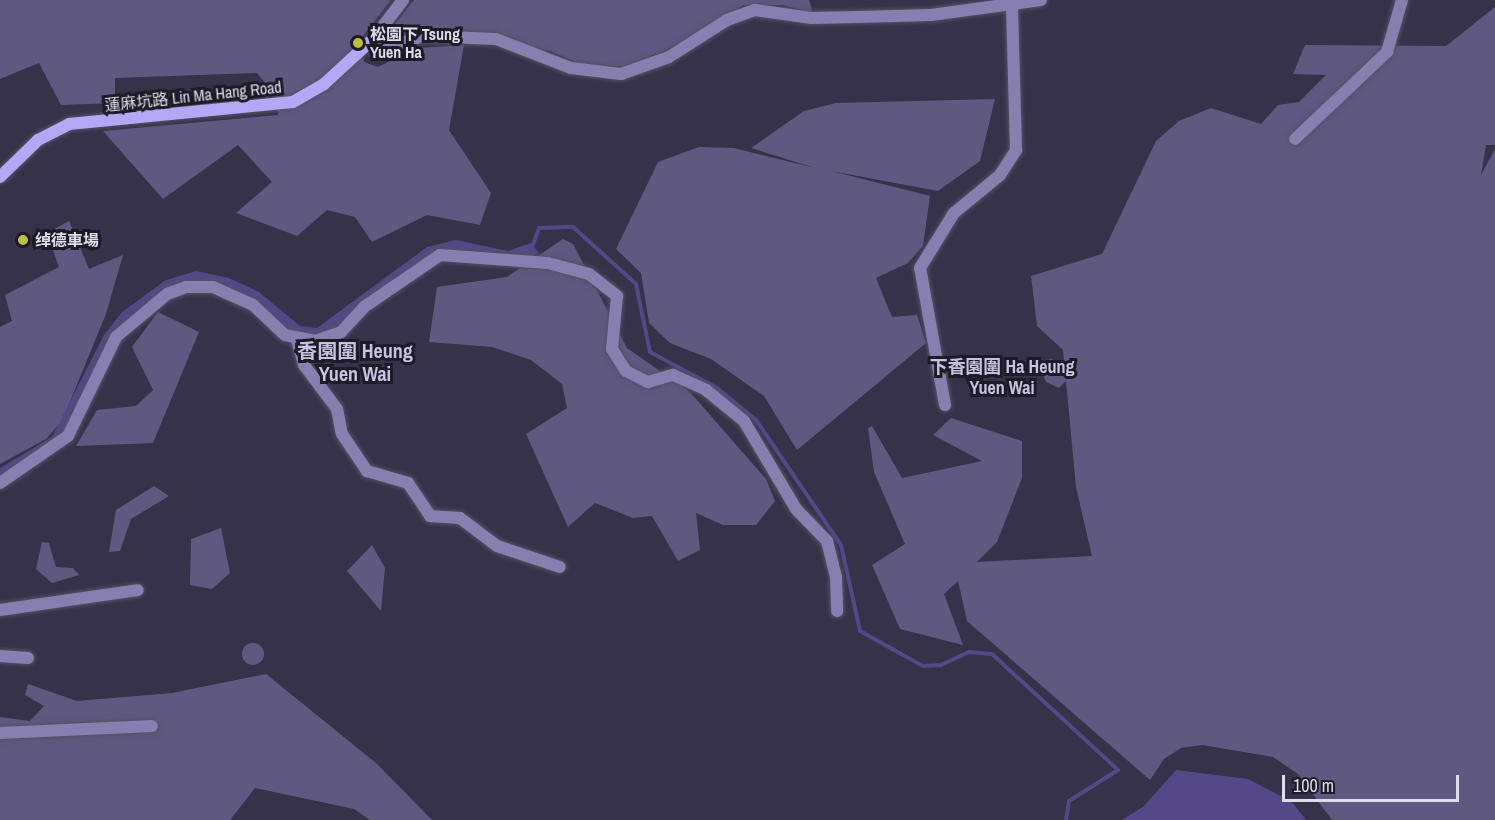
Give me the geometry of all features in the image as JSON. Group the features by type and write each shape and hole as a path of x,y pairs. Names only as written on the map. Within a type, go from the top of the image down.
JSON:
{"street":[{"name":"蓮麻坑路 Lin Ma Hang Road","path":"0,177 38,140 69,124 293,102 324,84 374,38 403,0"},
{"path":"374,38 388,49 424,36 496,39 571,68 627,74 675,54 749,11 820,18 932,15 1041,0"},
{"path":"1295,139 1387,52 1402,0"},
{"path":"945,405 920,268 954,213 1000,176 1016,150 1012,4"},
{"path":"0,483 68,436 116,338 167,294 203,285 234,294 297,340 315,341 341,332 364,307 440,255 511,264 536,261 589,274 617,296 612,350 626,371 648,382 673,375 706,390 758,439 796,509 827,542 836,577 837,611"},
{"path":"297,340 304,365 337,408 342,434 367,471 408,483 430,516 460,518 497,546 560,567"},
{"path":"0,610 138,590"},
{"path":"0,656 28,658"},
{"path":"0,733 152,726"}],"shaded area":[{"path":"0,0 391,0 360,40 364,62 378,67 416,48 464,45 449,130 491,193 480,225 427,215 372,242 355,217 327,210 297,236 236,213 272,182 238,145 163,199 103,131 278,115 277,98 257,73 115,78 115,103 61,105 39,63 0,79"},
{"path":"414,0 809,0 813,13 783,5 744,5 676,46 624,67 580,64 550,51 456,33 420,30 392,40 386,35"},
{"path":"1495,7 1495,145 1486,145 1481,175 1495,149 1495,820 1332,820 1298,774 1273,757 1202,745 1181,748 1164,759 1150,780 967,621 958,581 944,594 963,645 900,629 872,565 905,544 874,472 868,428 872,426 902,478 982,461 933,435 951,418 1022,441 1022,478 997,542 977,562 1092,556 1076,487 1066,381 1059,388 1046,382 1038,361 1052,359 1065,373 1063,350 1037,326 1031,276 1102,254 1156,141 1179,121 1211,108 1261,124 1278,105 1299,102 1326,75 1293,74 1305,45 1446,46"},
{"path":"995,99 980,161 938,191 831,171 930,196 923,246 908,263 876,278 892,317 917,315 926,343 797,450 764,396 711,359 670,343 649,323 641,273 616,249 658,162 699,147 734,148 815,168 751,148 804,111 836,103"},
{"path":"69,221 89,269 123,255 106,314 62,421 46,439 0,464 0,327 12,321 5,295 59,267 47,233"},
{"path":"563,239 573,244 627,348 690,392 766,479 775,501 756,525 723,525 696,513 700,550 678,561 652,516 633,518 595,503 568,527 526,434 567,408 562,384 531,360 492,347 429,342 437,287 507,277"},
{"path":"456,240 508,251 531,243 539,253 524,260 456,250 318,338 293,332 221,285 160,295 125,322 82,408 49,451 0,475 0,468 52,437 104,335 122,312 166,280 196,271 229,278 259,292 300,326 317,328 427,247"},
{"path":"158,312 199,332 153,443 76,446 97,410 136,406 153,390 132,347"},
{"path":"154,486 169,496 131,519 120,551 109,552 116,510"},
{"path":"221,528 230,573 212,589 190,585 191,539"},
{"path":"42,542 49,543 56,567 73,568 79,575 52,583 36,569"},
{"path":"372,545 385,568 381,611 347,571"},
{"path":"253,643 261,646 264,654 261,662 253,665 245,662 242,654 245,646"},
{"path":"266,674 376,763 432,820 370,820 354,809 255,788 230,820 0,820 0,717 30,721 44,706 25,695 28,684 77,701 172,693"},
{"path":"1176,770 1248,779 1292,802 1306,820 1122,820 1144,806"}],"waterway":[{"path":"531,250 539,228 573,227 636,284 650,352 717,388 756,420 841,545 860,631 923,666 941,665 969,652 992,654 1118,770 1069,801 1066,820"}],"place":[{"name":"松園下 Tsung Yuen Ha","path":"358,43"},
{"name":"绰德車場","path":"23,240"}],"district":[{"name":"香園圍 Heung Yuen Wai","path":"355,362"},
{"name":"下香園圍 Ha Heung Yuen Wai","path":"1002,378"}]}
